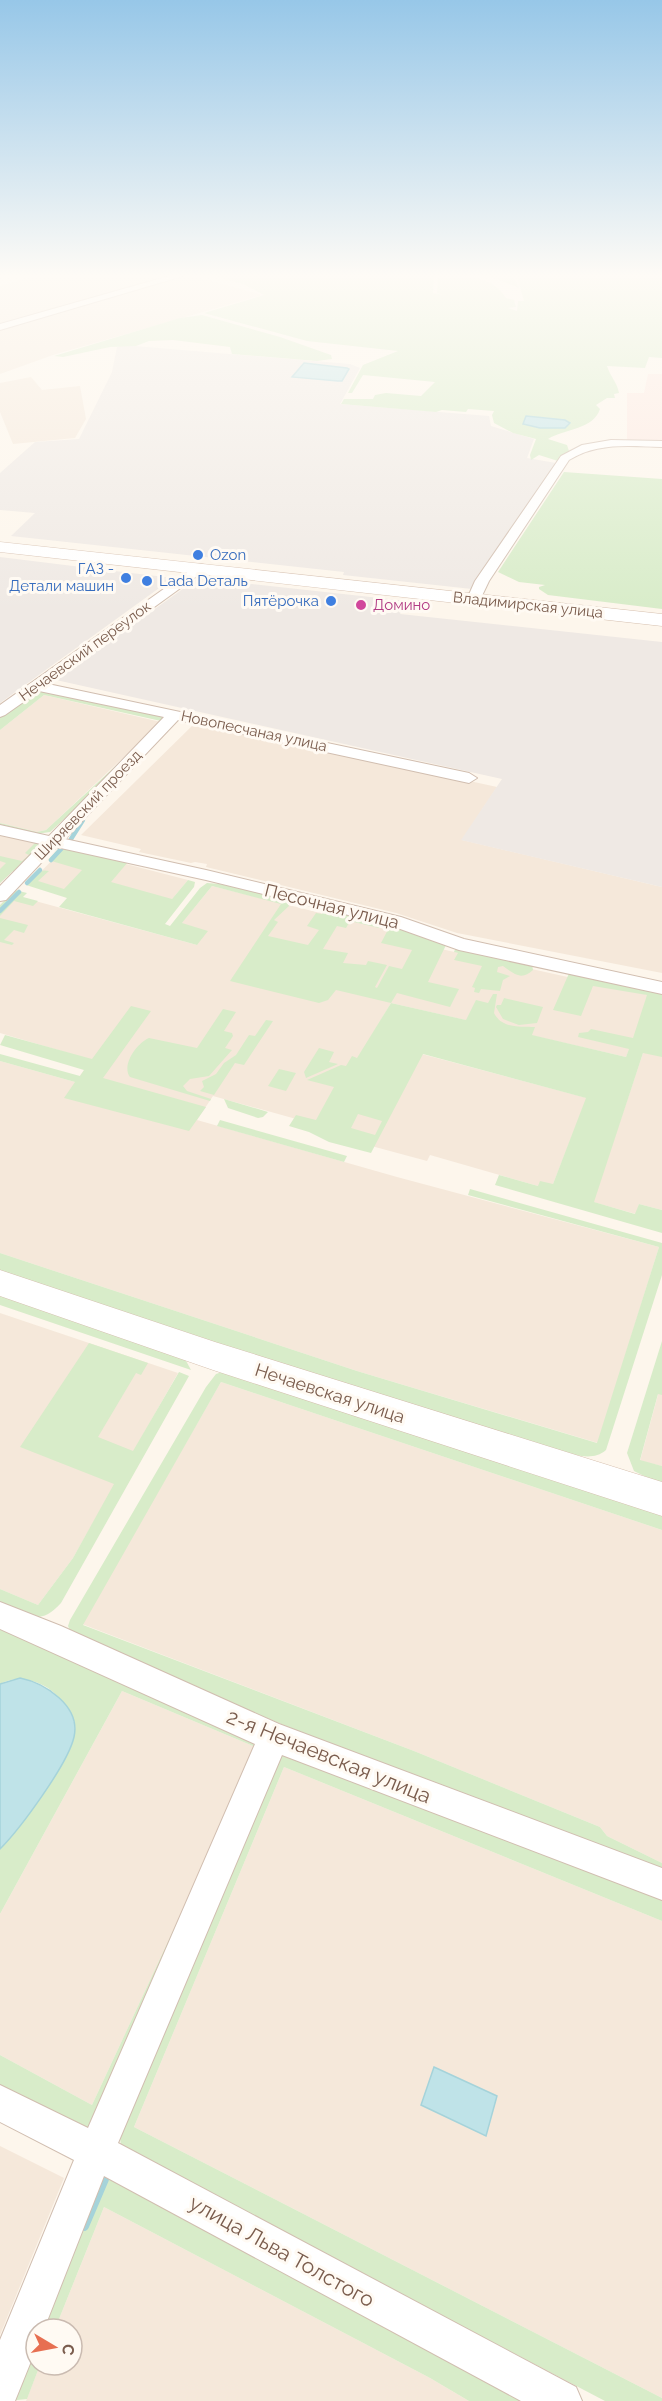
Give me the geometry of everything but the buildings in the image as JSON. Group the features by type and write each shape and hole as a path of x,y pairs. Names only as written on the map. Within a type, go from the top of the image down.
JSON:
{"street":[{"path":"474,599 482,581 565,458 575,451 596,446 662,444"},
{"name":"Владимирская улица","path":"0,547 662,620"},
{"name":"Нечаевский переулок","path":"0,712 199,568"},
{"name":"Новопесчаная улица","path":"38,686 469,778"},
{"name":"Ширяевский проезд","path":"0,896 176,714"},
{"name":"Песочная улица","path":"0,830 206,875 395,921 459,944 662,988"},
{"name":"Нечаевская улица","path":"0,1283 213,1356 662,1498"},
{"name":"2-я Нечаевская улица","path":"0,1615 274,1737 662,1884"},
{"path":"0,2390 96,2151 274,1737"},
{"name":"улица Льва Толстого","path":"0,2103 96,2151 562,2401"}],"shaded area":[{"path":"0,388 40,388 42,390 80,388 86,419 75,438 13,444 0,412"},
{"path":"104,388 349,388 340,404 489,416 491,426 534,439 527,458 556,463 472,589 343,575 344,572 11,536 35,513 0,510 0,473 35,442 79,439"},
{"path":"645,388 662,388 662,441 627,441 627,393 644,393"},
{"path":"0,557 65,565 173,578 0,703"},
{"path":"198,578 407,601 400,614 662,642 662,887 461,840 502,779 56,680"},
{"path":"44,695 161,722 46,830 37,832 0,823 0,730"},
{"path":"194,724 252,737 255,734 497,787 462,840 662,887 662,973 457,933 396,913 206,867 207,864 139,852 141,849 81,835"},
{"path":"0,835 36,843 30,854 0,883"},
{"path":"64,848 188,880 157,917 29,884"},
{"path":"212,886 425,939 423,945 662,998 662,1210 639,1204 636,1214 593,1202 643,1053 629,1050 626,1057 391,1003 369,1040 587,1098 553,1184 538,1186 430,1155 427,1161 327,1134 314,1124 213,1096 197,1120 397,1177 659,1247 598,1443 357,1371 0,1253 0,1061 75,1082 92,1060 0,1033 0,913 17,896 197,945 181,924"},
{"path":"0,1313 178,1373 73,1558 38,1605 0,1589"},
{"path":"662,1380 662,1466 640,1461"},
{"path":"221,1382 662,1530 662,1863 607,1836 600,1827 414,1751 82,1624"},
{"path":"122,1691 258,1748 92,2105 0,2055 0,1914"},
{"path":"284,1767 662,1921 662,2398 134,2127"},
{"path":"0,2146 64,2178 0,2335"},
{"path":"104,2207 430,2378 469,2401 26,2401 35,2377 84,2377 84,2317 60,2317"}],"green space":[{"path":"429,388 618,388 619,393 614,394 615,398 607,398 596,405 600,409 596,416 585,425 548,439 567,445 569,451 558,461 539,455 531,460 530,455 536,439 513,433 494,423 492,415 494,411 468,409 466,412 442,410 436,412 341,404 344,399 373,399 375,395 386,393 421,396"},
{"path":"564,472 662,479 662,609 548,595 539,589 545,585 519,582 498,572"},
{"path":"42,690 166,716 161,721 44,695 0,730 0,717"},
{"path":"121,761 125,763 50,832 36,834 0,827 0,823 37,832 46,830"},
{"path":"0,835 38,842 41,846 18,872 13,871 0,883 0,869 6,863 0,861 0,856 22,861 29,855 25,853 35,843"},
{"path":"60,847 128,862 111,882 172,899 188,880 195,882 194,887 165,924 170,926 200,888 207,883 285,899 289,906 274,920 278,922 268,936 308,945 319,930 307,926 316,913 322,914 324,911 335,911 383,923 379,928 350,921 346,928 337,926 323,949 348,953 343,963 366,965 368,961 387,965 375,987 377,988 389,966 402,969 412,950 381,943 391,924 446,945 428,982 459,989 450,1007 397,993 391,1003 336,990 328,1000 319,1003 230,981 281,904 212,886 182,923 208,931 197,945 59,907 67,898 26,885 35,874 45,870 49,871 38,881 64,889 82,870 48,860"},
{"path":"15,890 27,893 23,897 38,901 33,906 14,901 0,916 0,905"},
{"path":"0,918 28,925 24,933 14,930 4,940 14,943 12,945 0,942"},
{"path":"456,947 532,964 533,970 521,976 503,966 498,967 497,972 510,976 503,980 500,991 481,989 479,993 474,992 475,988 472,987 482,966 454,960 458,953 454,952"},
{"path":"570,971 662,992 662,1057 643,1053 594,1202 635,1214 639,1204 662,1210 662,1233 495,1185 499,1175 538,1186 540,1181 553,1184 586,1098 423,1054 371,1153 329,1142 309,1132 289,1126 296,1115 316,1120 334,1087 307,1080 341,1065 346,1066 352,1056 357,1058 391,1003 466,1020 476,1000 488,1003 493,994 497,994 494,1013 502,1022 535,1027 532,1035 626,1057 629,1049 578,1037 579,1033 588,1032 591,1029 633,1038 647,995 593,986 581,1016 553,1010","holes":["358,1114 382,1121 375,1135 351,1128"]},
{"path":"504,998 543,1007 537,1023 519,1025 503,1019 496,1007 501,1005"},
{"path":"131,1006 151,1011 103,1078 206,1107 189,1131 64,1098 75,1082 0,1061 0,1054 80,1076 84,1070 0,1045 5,1035 92,1059"},
{"path":"223,1009 236,1012 224,1031 232,1033 233,1036 225,1048 232,1050 209,1076 190,1079 183,1086 187,1091 211,1099 210,1101 130,1077 127,1067 129,1061 135,1049 144,1041 149,1038 197,1048"},
{"path":"266,1020 273,1021 244,1065 235,1063 214,1095 200,1091 204,1087 202,1081 216,1074 224,1063 236,1055 249,1035 255,1036"},
{"path":"319,1048 334,1052 329,1062 338,1064 306,1078 304,1072"},
{"path":"279,1069 296,1073 286,1091 268,1086"},
{"path":"224,1099 268,1112 258,1118 228,1108"},
{"path":"220,1120 347,1156 344,1162 217,1126"},
{"path":"470,1189 662,1243 662,1275 606,1450 595,1456 575,1455 115,1311 0,1272 0,1253 357,1371 597,1443 659,1247 468,1195"},
{"path":"0,1295 185,1359 191,1370 0,1305"},
{"path":"662,1341 662,1395 658,1394 640,1460 662,1466 662,1485 634,1471 627,1453"},
{"path":"89,1343 148,1363 141,1375 136,1373 98,1437 133,1451 179,1372 189,1376 61,1603 46,1615 32,1617 0,1606 0,1589 38,1605 73,1558 114,1484 20,1447"},
{"path":"222,1372 662,1514 662,1530 221,1382 83,1625 414,1751 600,1827 607,1836 662,1863 662,1877 286,1726 72,1635 68,1626 70,1620 206,1387 216,1374"},
{"path":"0,1626 253,1737 260,1749 258,1759 98,2117 92,2126 82,2131 0,2088 0,2055 92,2105 258,1748 122,1691 0,1914 0,1849 33,1808 58,1770 74,1736 75,1724 64,1704 48,1688 30,1680 18,1679 0,1684"},
{"path":"283,1749 662,1895 662,1921 284,1767 134,2127 662,2398 662,2401 605,2401 121,2148 120,2136"},
{"path":"106,2167 535,2401 469,2401 430,2378 104,2207 60,2317 42,2317"},
{"path":"24,2361 24,2377 35,2377 27,2399 7,2401"}],"water":[{"path":"526,416 565,420 570,423 565,428 540,428 523,424"},
{"path":"20,1678 40,1685 67,1706 75,1726 74,1737 53,1779 31,1812 0,1849 0,1684"},
{"path":"434,2067 497,2096 486,2136 421,2105"}],"waterway":[{"path":"71,839 83,820"},
{"path":"51,860 62,848"},
{"path":"27,883 40,870"},
{"path":"0,911 19,892"},
{"path":"84,2226 104,2179"}],"place":[{"name":"Ozon","path":"198,555"},
{"name":"ГАЗ - Детали машин","path":"126,578"},
{"name":"Lada Dеталь","path":"147,581"},
{"name":"Пятёрочка","path":"331,601"},
{"name":"Домино","path":"361,605"}]}
